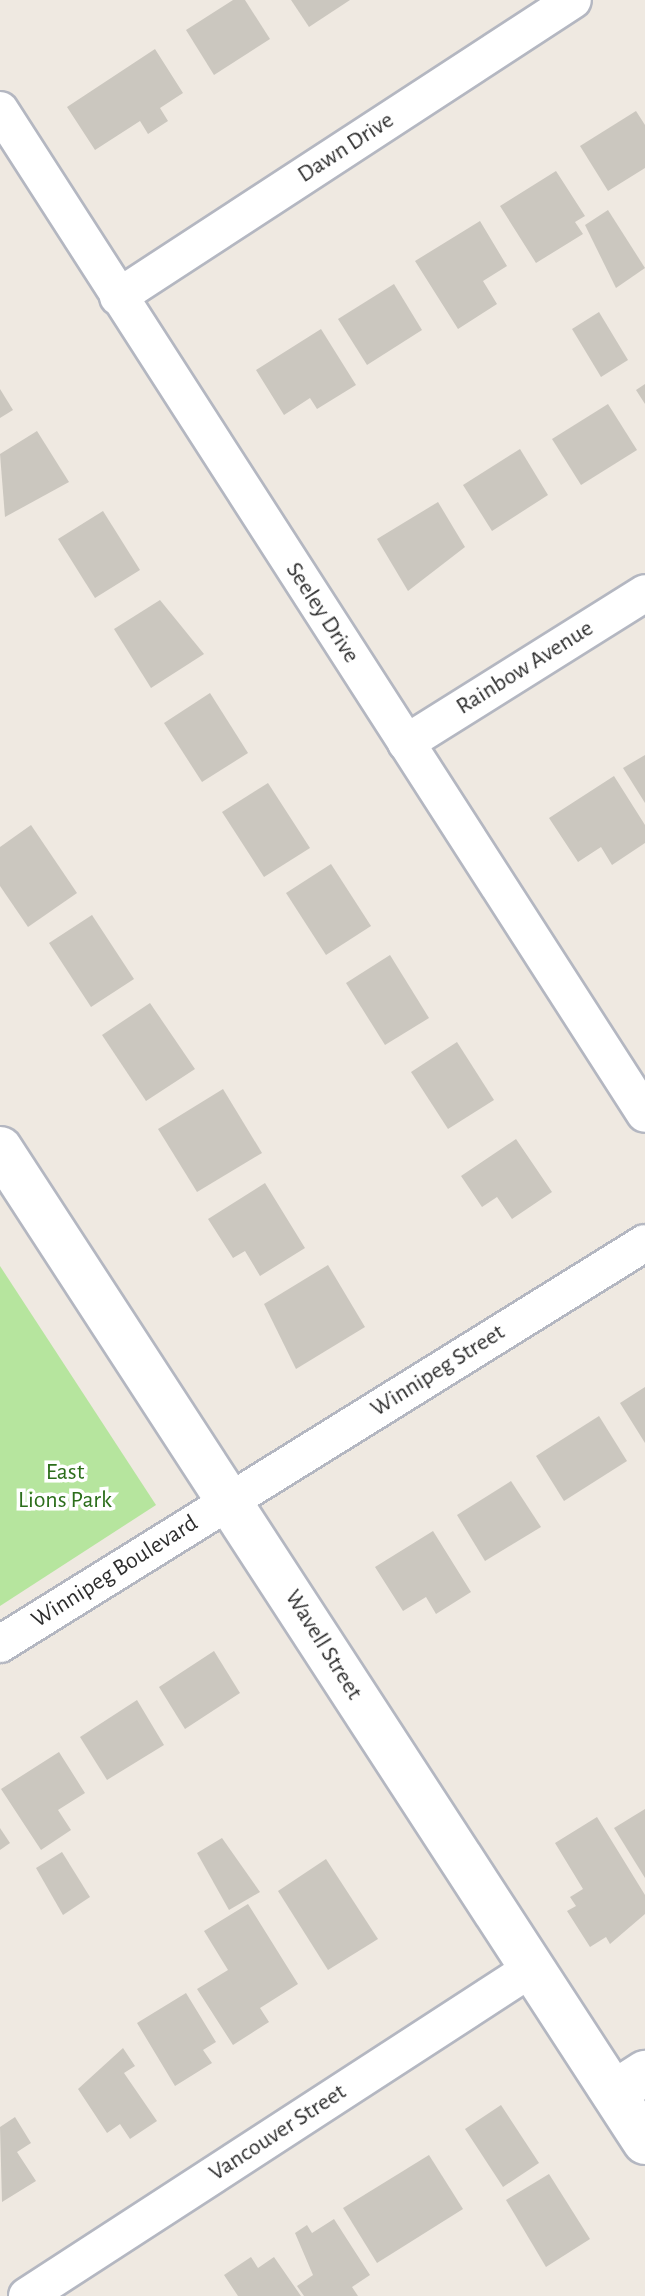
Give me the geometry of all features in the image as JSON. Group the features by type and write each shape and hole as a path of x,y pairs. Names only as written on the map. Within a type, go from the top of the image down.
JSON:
{"street":[{"name":"Dawn Drive","path":"118,297 573,0"},
{"name":"Seeley Drive","path":"0,110 645,1114"},
{"name":"Rainbow Avenue","path":"406,743 645,593"},
{"name":"Wavell Street","path":"0,1149 230,1500 529,1970 629,2083 645,2142"},
{"name":"Winnipeg Street","path":"230,1500 645,1243"},
{"name":"Winnipeg Boulevard","path":"0,1644 230,1500"},
{"name":"Vancouver Street","path":"27,2296 64,2286 529,1970"}],"green space":[{"name":"East Lions Park","path":"0,1266 156,1505 0,1606"}],"building":[{"path":"233,0 245,0 270,39 214,75 186,30"},
{"path":"291,0 350,0 309,27"},
{"path":"155,49 183,93 160,108 168,121 148,134 140,121 95,150 67,107"},
{"path":"636,111 645,125 645,168 608,191 580,146"},
{"path":"556,171 585,216 575,222 583,234 536,263 500,206"},
{"path":"608,210 645,268 616,288 585,225"},
{"path":"480,221 507,266 483,281 497,304 458,329 415,261"},
{"path":"394,284 422,330 367,365 338,319"},
{"path":"599,312 628,360 601,377 572,329"},
{"path":"321,329 356,385 317,409 310,398 284,415 256,370"},
{"path":"645,384 645,404 636,390"},
{"path":"0,389 13,410 0,418"},
{"path":"608,404 637,450 581,485 552,439"},
{"path":"37,431 69,482 5,517 0,454"},
{"path":"520,449 548,495 492,531 463,485"},
{"path":"438,502 465,547 408,591 377,539"},
{"path":"103,511 140,570 95,598 58,539"},
{"path":"160,600 204,654 151,688 114,629"},
{"path":"210,693 248,753 202,782 164,723"},
{"path":"645,755 645,803 623,768"},
{"path":"614,776 645,825 645,843 612,865 601,847 578,862 549,818"},
{"path":"268,783 310,848 264,877 222,812"},
{"path":"31,825 77,893 28,927 0,886 0,847"},
{"path":"331,864 371,926 326,955 286,893"},
{"path":"92,915 134,979 91,1007 49,943"},
{"path":"390,955 429,1018 385,1045 346,983"},
{"path":"150,1003 195,1069 146,1101 102,1035"},
{"path":"457,1042 494,1100 448,1129 411,1072"},
{"path":"223,1089 262,1153 197,1192 158,1129"},
{"path":"516,1139 552,1192 512,1219 497,1197 482,1207 461,1176"},
{"path":"265,1183 305,1248 260,1276 245,1251 233,1258 208,1219"},
{"path":"328,1265 365,1327 296,1369 264,1304"},
{"path":"645,1387 645,1443 620,1403"},
{"path":"599,1416 627,1461 564,1501 536,1456"},
{"path":"511,1481 541,1527 485,1561 457,1515"},
{"path":"433,1531 471,1592 436,1614 426,1597 403,1611 375,1567"},
{"path":"214,1651 240,1693 185,1729 159,1687"},
{"path":"137,1700 164,1745 107,1780 80,1737"},
{"path":"59,1752 85,1793 58,1810 71,1830 41,1850 1,1789"},
{"path":"645,1809 645,1878 614,1828"},
{"path":"597,1817 645,1895 645,1914 610,1944 606,1937 590,1947 567,1911 576,1906 570,1897 583,1889 555,1843"},
{"path":"0,1828 10,1843 0,1850"},
{"path":"222,1838 260,1892 229,1910 197,1853"},
{"path":"62,1852 90,1897 63,1915 36,1868"},
{"path":"326,1859 378,1939 328,1970 278,1891"},
{"path":"248,1904 298,1984 260,2008 269,2022 233,2045 197,1989 228,1970 204,1931"},
{"path":"186,1993 216,2042 203,2050 212,2063 175,2086 137,2023"},
{"path":"123,2048 135,2066 124,2073 157,2121 130,2139 120,2124 107,2133 78,2089"},
{"path":"501,2105 539,2163 503,2187 465,2129"},
{"path":"15,2117 31,2143 17,2152 36,2181 2,2202 0,2127"},
{"path":"429,2155 463,2209 377,2263 343,2208"},
{"path":"549,2174 590,2239 546,2267 506,2200"},
{"path":"334,2219 370,2275 352,2287 358,2296 304,2296 297,2286 313,2275 295,2233 307,2225 312,2233"},
{"path":"251,2257 258,2268 274,2257 301,2296 238,2296 224,2275"}]}
